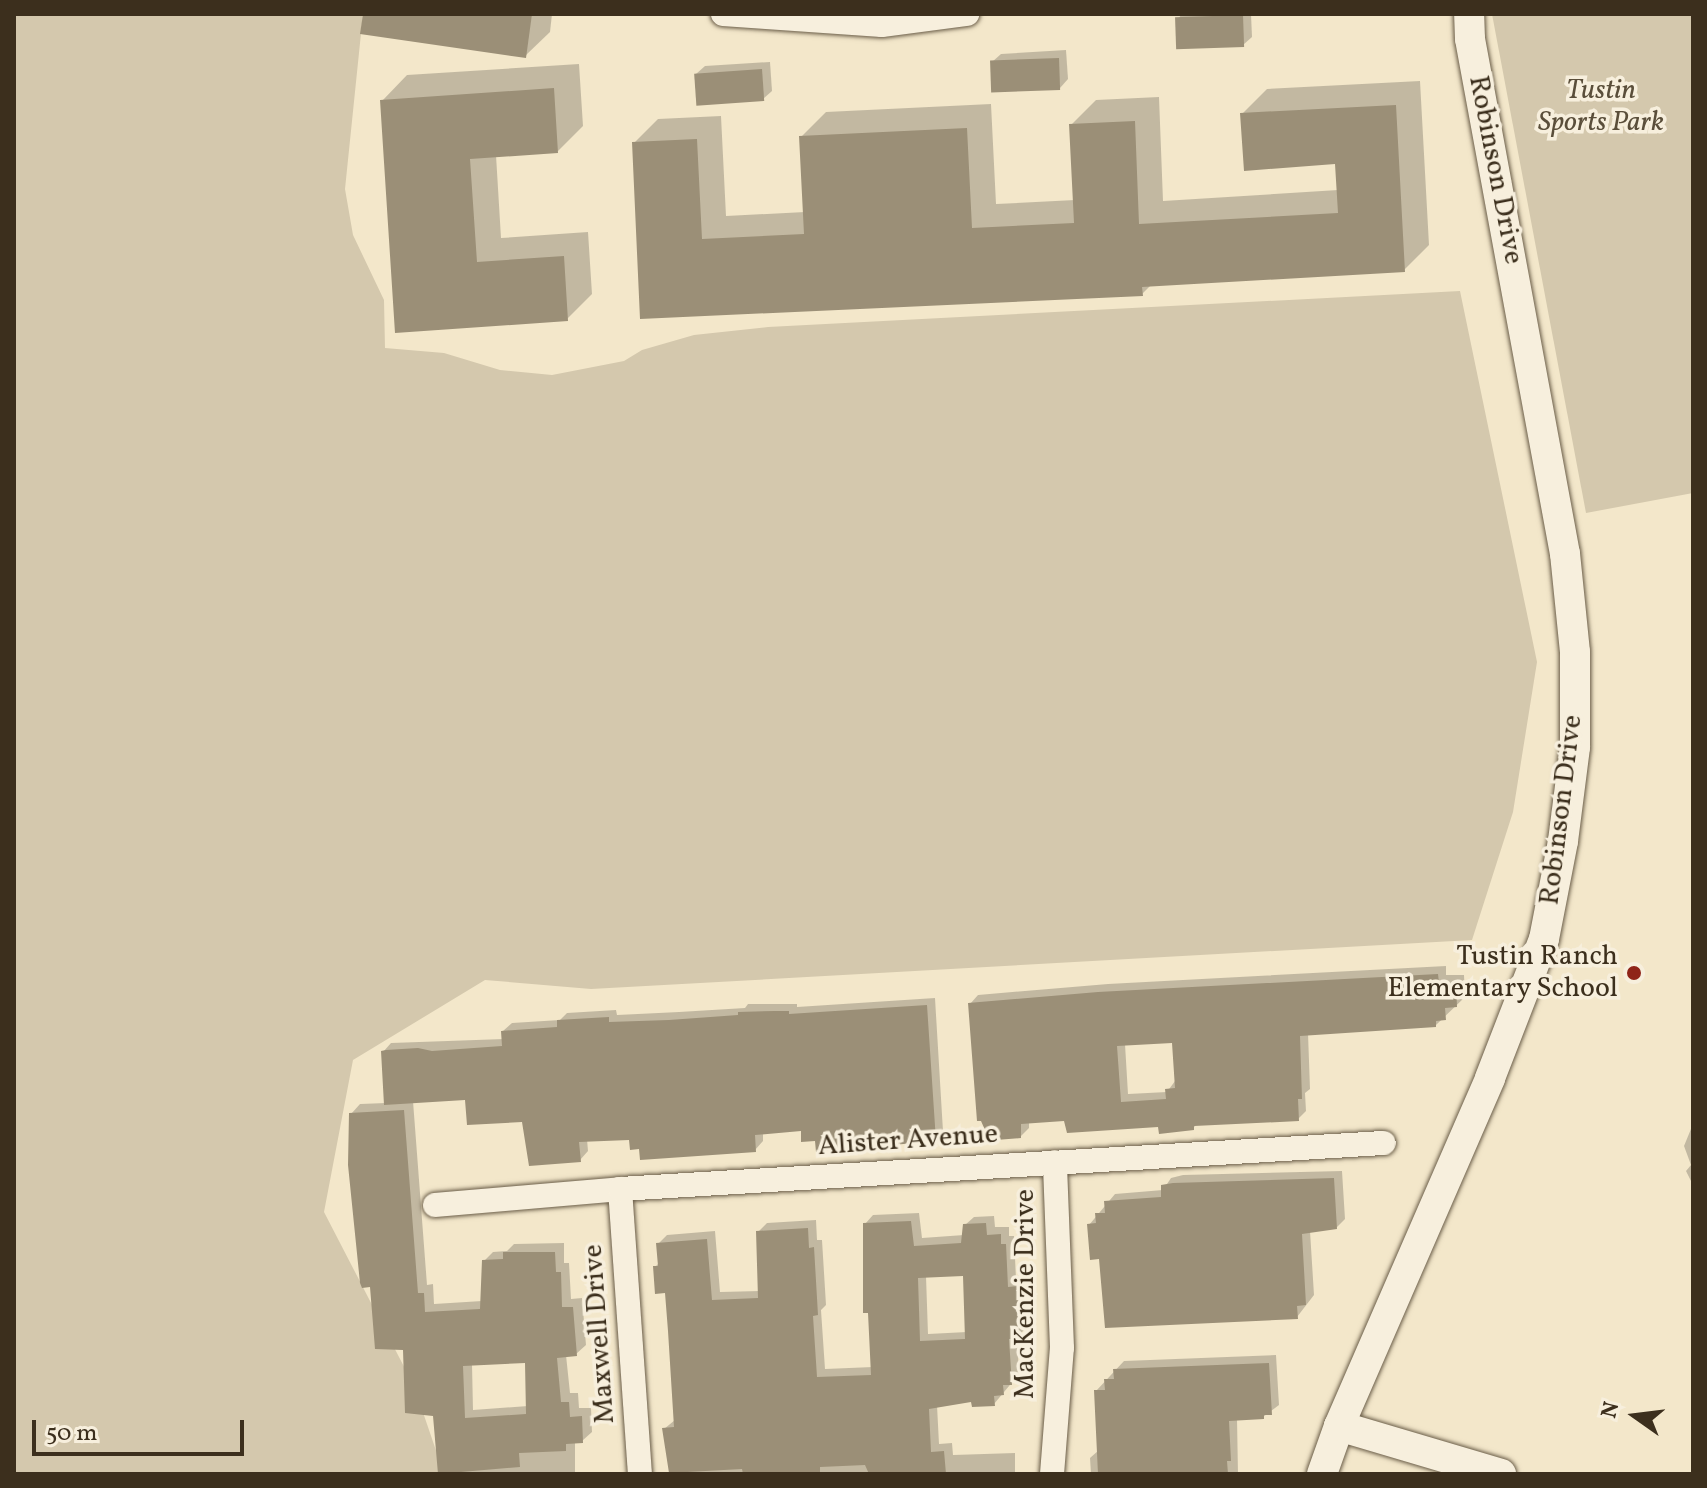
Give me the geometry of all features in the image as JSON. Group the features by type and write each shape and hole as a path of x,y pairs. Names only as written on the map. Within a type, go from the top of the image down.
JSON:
{"street":[{"path":"723,14 882,25 967,14"},
{"name":"Robinson Drive","path":"1322,1474 1339,1426 1490,1078 1544,939 1563,841 1575,747 1575,652 1565,554 1470,39 1469,14"},
{"name":"Alister Avenue","path":"435,1205 620,1189 1384,1143"},
{"name":"MacKenzie Drive","path":"1052,1474 1062,1348 1055,1162"},
{"name":"Maxwell Drive","path":"620,1189 640,1474"},
{"path":"1339,1426 1501,1474"}],"green space":[{"path":"14,14 363,14 345,189 353,235 384,300 385,348 444,353 500,370 552,375 624,361 642,350 694,335 768,327 1460,291 1537,662 1513,812 1472,940 591,989 485,980 353,1060 324,1212 414,1386 444,1474 14,1474"},
{"name":"Tustin Sports Park","path":"1492,14 1693,14 1693,493 1586,513"}],"building":[{"path":"363,14 532,14 526,58 360,34"},
{"path":"1243,15 1244,47 1176,49 1175,17"},
{"path":"1059,58 1060,90 991,92 990,60"},
{"path":"762,69 764,101 696,106 694,74"},
{"path":"554,88 558,153 470,159 477,262 564,256 568,321 395,333 380,100"},
{"path":"1396,105 1405,272 1142,287 1143,296 640,319 632,142 697,139 702,239 804,234 799,136 967,128 972,228 1074,223 1069,124 1135,121 1139,224 1338,213 1335,164 1244,171 1240,113"},
{"path":"1438,974 1439,983 1456,983 1457,1007 1445,1008 1446,1020 1436,1021 1436,1027 1300,1036 1302,1099 1298,1099 1299,1121 1194,1126 1194,1130 1159,1134 1158,1127 1067,1133 1064,1121 1021,1124 1021,1138 996,1140 995,1129 985,1130 981,1121 977,1121 968,1003 1098,992","holes":["1172,1043 1175,1088 1165,1089 1166,1099 1121,1102 1117,1046"]},
{"path":"927,1005 936,1141 816,1152 815,1141 801,1142 801,1131 755,1135 756,1152 640,1160 639,1149 630,1150 629,1140 579,1142 581,1162 529,1166 522,1122 467,1125 465,1100 384,1105 381,1051 386,1050 418,1048 432,1051 502,1046 501,1031 557,1027 557,1020 609,1017 609,1022 669,1020 738,1015 738,1012 789,1011 789,1014"},
{"path":"404,1110 418,1293 424,1293 425,1312 480,1309 482,1260 503,1259 503,1252 555,1252 556,1272 561,1272 562,1307 573,1307 577,1356 557,1358 561,1402 569,1402 570,1417 582,1416 583,1443 566,1444 566,1451 519,1453 520,1467 438,1474 433,1416 405,1413 403,1350 375,1349 370,1287 362,1288 360,1283 348,1165 349,1113","holes":["525,1363 526,1414 465,1418 463,1366"]},
{"path":"1334,1178 1337,1229 1302,1234 1306,1305 1297,1306 1298,1319 1105,1328 1099,1259 1090,1260 1087,1224 1096,1223 1095,1213 1105,1213 1104,1201 1161,1197 1161,1185 1173,1183"},
{"path":"911,1221 914,1246 961,1243 963,1224 986,1223 987,1235 1001,1234 1001,1244 1006,1244 1008,1287 1019,1286 1018,1339 1009,1339 1012,1385 1003,1385 1004,1395 994,1396 995,1406 972,1407 971,1402 929,1409 931,1452 944,1451 946,1474 869,1474 865,1465 820,1467 820,1474 743,1474 742,1469 669,1473 662,1428 674,1427 665,1293 655,1294 653,1266 658,1266 656,1243 707,1239 712,1300 758,1298 756,1231 808,1228 809,1248 814,1247 818,1315 813,1316 817,1377 871,1375 868,1313 863,1313 863,1223","holes":["963,1276 965,1339 920,1341 918,1278"]},
{"path":"1269,1363 1272,1415 1264,1415 1264,1419 1229,1421 1231,1461 1227,1461 1228,1474 1098,1474 1094,1390 1105,1390 1104,1379 1114,1379 1113,1369"}],"place":[{"name":"Tustin Ranch Elementary School","path":"1634,973"}]}
